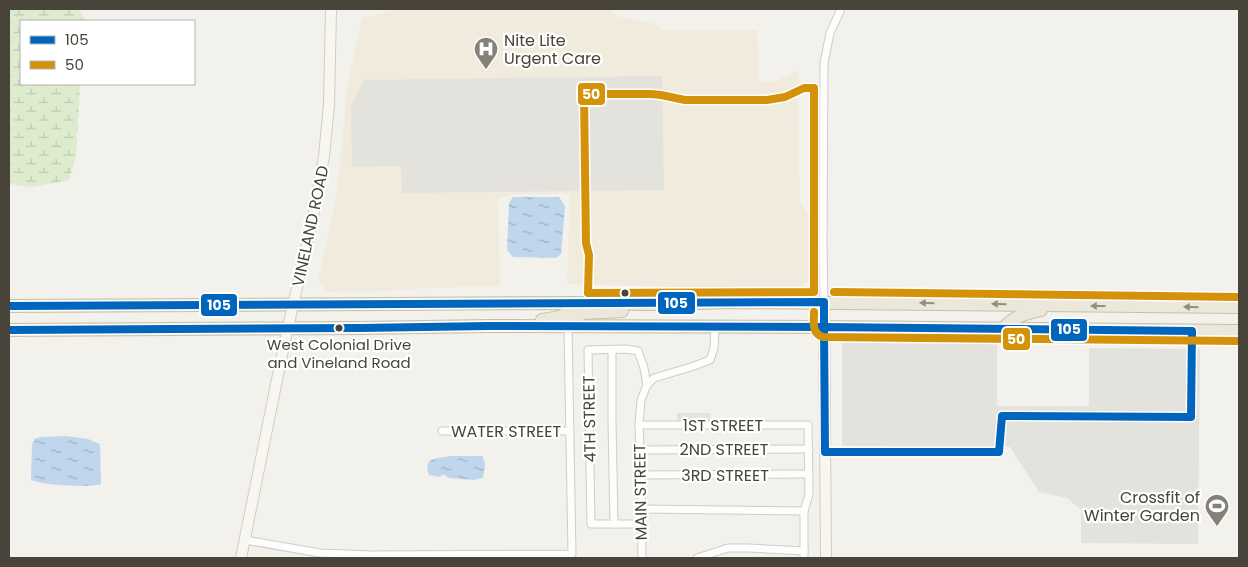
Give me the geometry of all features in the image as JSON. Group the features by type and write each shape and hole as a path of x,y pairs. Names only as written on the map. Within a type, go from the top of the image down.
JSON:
{"highway":[{"path":"488,326 560,318 568,313 578,302"},
{"path":"9,306 824,302 1239,307"},
{"path":"568,327 582,313 638,310 652,304"},
{"path":"1003,329 1010,320 1019,315 1058,306"},
{"path":"9,330 488,326 1239,331"}],"main road":[{"name":"VINELAND ROAD","path":"241,558 313,218 324,156 329,105 331,9"},
{"path":"824,302 826,558"}],"street":[{"path":"824,302 824,63 830,33 841,9"},
{"path":"245,540 320,553 370,555 572,554 568,327"},
{"path":"646,385 654,378 691,368 710,360 714,348 714,327"},
{"name":"4TH STREET","path":"641,524 591,524 588,350 626,349 638,351 644,368 646,385"},
{"path":"612,350 614,524"},
{"name":"MAIN STREET","path":"642,558 639,425 641,400 646,385"},
{"name":"1ST STREET","path":"639,425 808,425 808,449"},
{"name":"WATER STREET","path":"442,431 570,431"},
{"path":"697,558 728,548 748,548 783,554 804,555 804,511 809,494 808,449"},
{"name":"2ND STREET","path":"640,450 808,449"},
{"name":"3RD STREET","path":"641,475 809,474"},
{"path":"641,509 804,511"}],"shaded area":[{"path":"399,9 612,9 613,13 619,17 653,23 663,30 757,30 759,83 776,81 799,70 800,202 811,220 810,279 800,287 670,288 567,284 570,194 513,194 498,199 500,286 328,292 318,281 335,203 347,87 362,18"},
{"path":"662,76 664,190 402,193 401,166 352,167 351,105 364,80"},
{"path":"842,339 997,340 997,406 1089,406 1089,348 1200,349 1198,544 1081,543 1081,510 1067,498 1039,492 1010,447 842,446"},
{"path":"677,413 710,413 710,425 677,425"}],"green space":[{"path":"9,9 78,9 86,20 20,20 20,85 80,85 76,156 69,180 32,187 9,184"}],"water":[{"path":"513,197 559,197 565,206 561,254 556,258 513,257 507,250 509,203"},
{"path":"66,436 88,439 100,444 101,484 87,486 66,485 31,480 32,445 34,439"},
{"path":"450,456 482,456 485,464 483,478 473,480 449,478 443,474 440,477 429,475 427,469 429,461"}],"transit line":[{"name":"50","path":"804,88 814,88 814,292 588,293 589,255 586,243 584,94 651,94 685,100 767,100 785,97 804,88"},
{"name":"50","path":"834,292 1239,297"},
{"name":"105","path":"9,306 824,302 824,327"},
{"name":"50","path":"814,312 815,330 823,337 1239,341"},
{"name":"105","path":"9,330 488,326 824,327"},
{"name":"105","path":"824,327 1192,331 1191,417 1002,416 999,452 825,452 824,327"}],"place":[{"name":"Nite Lite Urgent Care","path":"486,70"},
{"name":"West Colonial Drive and Vineland Road","path":"339,328"},
{"name":"Crossfit of Winter Garden","path":"1217,527"}]}
